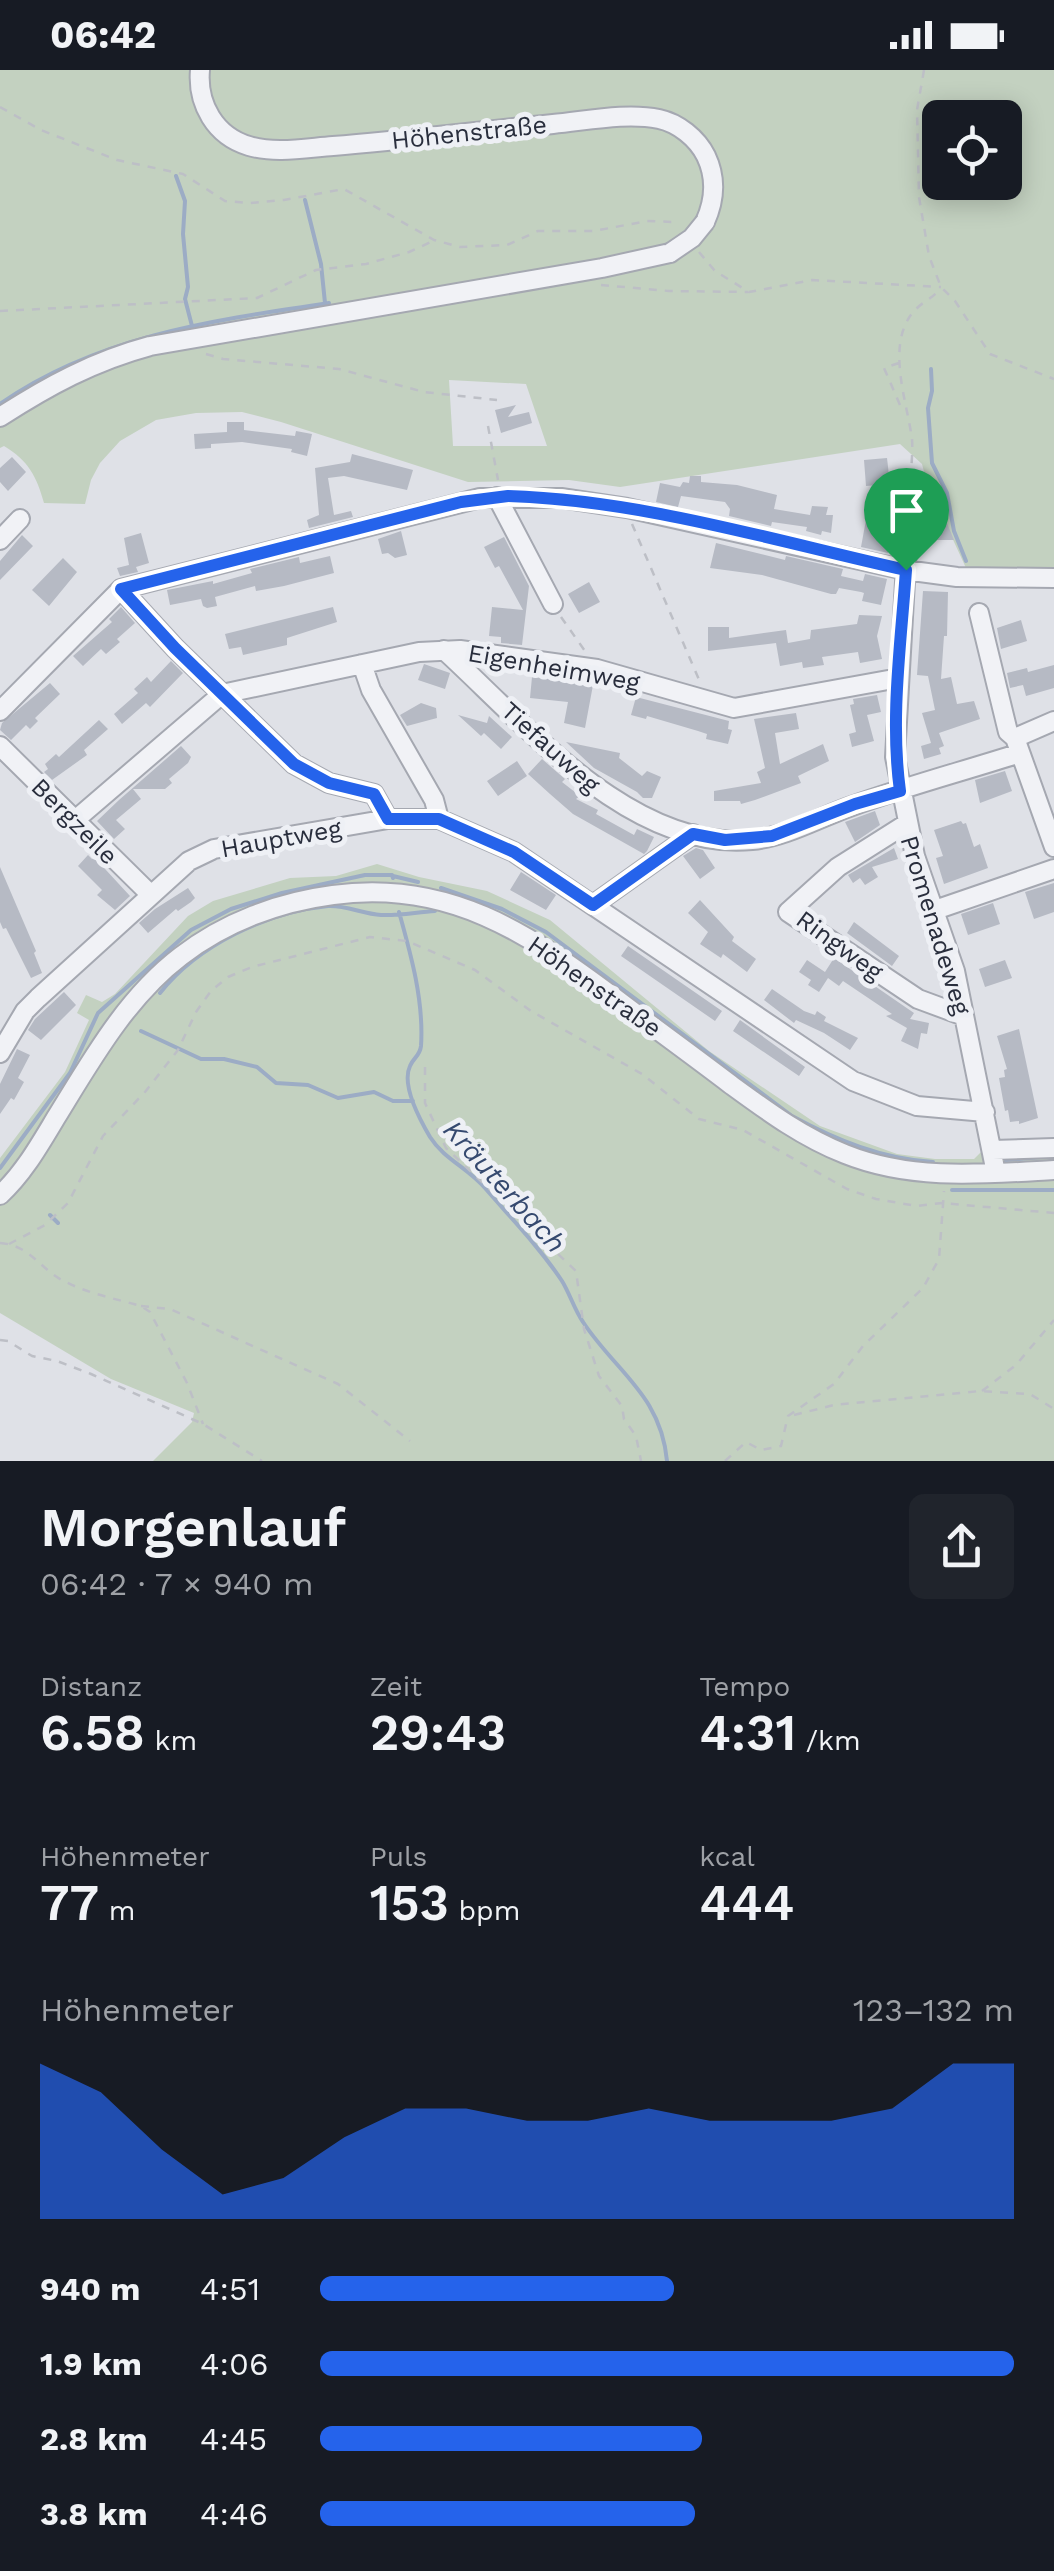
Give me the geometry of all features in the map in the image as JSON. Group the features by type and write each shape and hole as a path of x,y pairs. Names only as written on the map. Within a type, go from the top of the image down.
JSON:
{"street":[{"name":"Höhenstraße","path":"188,337 602,268 670,253 692,238 705,222 713,193 709,164 689,135 666,121 651,118 604,119 342,145 257,148 233,139 213,121 202,100 200,70"},
{"path":"0,418 86,367 188,337"},
{"name":"Promenadeweg","path":"910,494 896,757 900,791 906,824 956,971 996,1173"},
{"path":"498,497 552,604"},
{"path":"0,710 121,589 461,502 498,497 561,498 627,508 906,570 958,577 1054,578"},
{"path":"0,540 20,519"},
{"path":"121,589 294,764 329,783 374,794 388,819"},
{"path":"979,613 1008,732 1017,745 1054,847"},
{"name":"Eigenheimweg","path":"74,820 222,694 362,664 444,650 597,669 734,708 899,678"},
{"name":"Tiefauweg","path":"444,650 595,788 650,821 725,840 772,836 900,791 1017,745 1054,721"},
{"path":"362,664 371,690 434,800 439,819"},
{"name":"Bergzeile","path":"0,746 151,895"},
{"name":"Hauptweg","path":"2,1039 25,1010 190,860 214,849 388,819 439,819 514,852 854,1080 917,1106 984,1112"},
{"name":"Ringweg","path":"906,824 838,867 788,912 918,999 964,1016"},
{"path":"593,905 693,834"},
{"path":"934,910 1054,868"},
{"name":"Höhenstraße","path":"0,1196 40,1144 116,1024 167,968 226,927 253,915 315,897 369,892 444,901 498,921 559,956 786,1125 826,1146 873,1164 948,1175 1054,1170"},
{"path":"993,1150 1054,1148"}],"path":[{"path":"924,70 917,110 919,197 929,256 941,288 955,301 990,354 1054,379"},
{"path":"0,107 41,130 116,160 182,174 225,201 267,202 344,190 434,240 460,246 487,248 507,245 538,231 594,231 647,222 674,222 679,228"},
{"path":"0,311 257,298 316,270 366,264 434,240"},
{"path":"700,253 716,271 749,292"},
{"path":"595,284 668,291 749,292 812,280 941,288"},
{"path":"910,494 912,444 900,362 902,336 916,309 941,288"},
{"path":"188,337 195,350 223,360 338,369 424,392 497,400"},
{"path":"900,362 884,368 900,405 906,407"},
{"path":"488,426 498,497"},
{"path":"627,508 636,539 709,702"},
{"path":"552,604 597,669"},
{"path":"9,1244 45,1225 68,1203 103,1136 178,1050 211,991 228,977 252,967 370,937 394,937 419,944 476,970 531,1010 642,1074 699,1119 754,1135 787,1158 847,1189 917,1206 942,1203 1054,1212"},
{"path":"424,1066 425,1103 446,1148 576,1271 584,1328 599,1376 622,1406 642,1461"},
{"path":"726,1461 746,1442 761,1450 780,1446 788,1416 834,1384 863,1346 923,1288 938,1259 948,1175"},
{"path":"0,1243 33,1254 68,1284 142,1306 170,1309 338,1384 410,1441"},
{"path":"142,1306 154,1319 203,1424"},
{"path":"980,1392 1016,1365 1054,1320"},
{"path":"0,1340 32,1356 92,1374 203,1424 262,1461"},
{"path":"788,1416 834,1404 980,1392 1030,1394 1054,1408"}],"green space":[{"path":"0,70 1054,70 1054,570 966,568 922,464 900,444 620,487 569,480 468,482 242,412 196,413 156,420 120,441 100,463 85,504 44,503 35,477 4,446 0,448","holes":["449,380 526,384 547,446 453,446"]},
{"path":"377,864 487,891 550,920 709,1051 820,1126 897,1154 935,1159 974,1159 984,1149 1054,1140 1054,1461 153,1461 192,1422 194,1413 111,1379 0,1313 0,1158 65,1072 89,1020 77,1013 86,995 102,1002 115,994 188,916 213,901 290,878 336,876"}],"building":[{"path":"516,405 508,417 529,412 532,423 501,433 495,410"},
{"path":"227,422 244,422 244,430 312,434 307,456 291,452 292,449 242,442 195,449 194,434 227,432"},
{"path":"352,454 413,470 407,490 344,476 328,478 334,515 351,511 353,517 309,528 307,520 319,515 315,468 350,462"},
{"path":"12,457 26,472 8,491 0,482 0,468"},
{"path":"887,458 890,484 866,486 864,460"},
{"path":"690,476 701,476 701,482 737,485 777,495 774,509 810,515 812,506 828,507 826,515 833,515 831,533 822,531 821,535 806,531 807,527 772,522 771,526 729,516 725,502 681,496 678,507 656,502 660,483 680,487 683,482 689,483"},
{"path":"932,495 954,540 926,540 928,514 922,499"},
{"path":"868,509 890,510 888,553 861,547"},
{"path":"401,531 407,555 395,558 382,554 378,539"},
{"path":"141,533 149,563 136,567 138,572 120,576 117,568 129,565 124,538"},
{"path":"22,535 33,546 0,580 0,561"},
{"path":"504,537 529,586 522,645 501,643 501,637 489,636 492,607 523,610 484,547"},
{"path":"716,543 843,569 841,576 863,581 865,574 887,579 881,605 862,601 861,592 839,588 831,594 762,575 710,568"},
{"path":"330,556 334,573 215,597 217,606 207,608 201,599 170,605 167,590 213,584 252,573 250,569 299,557 300,563"},
{"path":"63,558 77,572 49,606 32,590"},
{"path":"589,582 600,602 579,613 568,594"},
{"path":"923,591 948,592 941,679 951,677 957,704 974,701 980,719 939,733 944,746 939,748 941,754 924,759 921,746 931,743 922,713 935,710 928,676 917,675"},
{"path":"121,607 135,623 106,654 101,649 83,666 73,656 112,622 109,619"},
{"path":"333,607 337,622 287,638 287,645 243,655 241,647 229,649 225,634"},
{"path":"859,615 882,616 877,636 882,659 860,663 858,652 822,657 824,665 803,668 802,662 780,666 776,643 708,651 708,627 729,627 729,638 786,630 788,643 810,639 811,630 857,624"},
{"path":"1021,620 1027,641 1001,649 997,628"},
{"path":"171,661 183,673 150,707 146,703 122,724 114,714 138,693 134,689 147,677 151,682"},
{"path":"424,664 450,673 445,689 418,680"},
{"path":"1054,665 1054,688 1026,696 1023,685 1010,688 1007,673"},
{"path":"532,677 568,678 593,685 585,728 564,723 568,702 530,698"},
{"path":"50,683 60,694 35,718 38,721 30,729 26,725 11,740 0,730 2,723"},
{"path":"877,695 881,712 867,715 874,741 852,747 849,734 856,732 850,705 854,704 853,699"},
{"path":"636,697 729,721 728,729 732,730 728,744 706,739 707,734 698,731 631,715"},
{"path":"421,703 436,708 437,718 407,726 400,715"},
{"path":"796,713 799,729 775,733 780,764 823,744 829,761 798,776 801,783 755,800 741,804 714,801 714,791 761,783 757,772 765,768 754,719"},
{"path":"458,715 487,723 489,716 512,737 501,749"},
{"path":"99,720 108,729 84,750 87,755 52,780 44,772 48,769 45,764 56,754 59,757"},
{"path":"566,742 620,753 619,758 642,776 647,771 661,777 652,798 643,798 594,768"},
{"path":"181,746 191,757 188,763 169,779 172,783 165,789 133,789 141,799 116,820 125,829 114,839 97,821"},
{"path":"542,759 580,796 576,799 598,810 596,814 634,835 637,829 654,837 647,851 644,854 573,814 550,794 528,774"},
{"path":"517,761 527,776 498,796 487,781"},
{"path":"1005,771 1012,791 980,803 975,780"},
{"path":"875,811 880,825 855,842 845,822"},
{"path":"961,821 966,823 974,847 980,844 988,868 944,884 936,858 943,856 934,830"},
{"path":"696,848 703,850 715,868 700,879 683,856"},
{"path":"894,848 898,859 872,867 878,877 865,885 860,878 853,883 848,875"},
{"path":"88,855 130,896 115,910 97,895 102,890 78,866"},
{"path":"0,867 36,951 42,973 31,978 0,922"},
{"path":"521,872 556,895 546,910 510,890"},
{"path":"1054,883 1054,912 1034,919 1025,892"},
{"path":"188,888 195,898 148,933 139,923 155,909"},
{"path":"700,900 734,937 732,941 756,959 747,972 723,954 721,958 700,944 708,932 688,913"},
{"path":"993,903 1000,924 968,935 961,914"},
{"path":"854,922 899,956 892,966 847,933"},
{"path":"628,946 722,1011 715,1021 621,956"},
{"path":"834,958 914,1013 910,1019 929,1023 927,1034 921,1033 918,1049 901,1041 907,1028 886,1016 892,1014 843,981 839,986 828,978 819,992 799,972 807,960 825,972"},
{"path":"1005,960 1012,978 985,987 979,969"},
{"path":"772,989 804,1011 815,1015 817,1011 826,1017 824,1021 858,1038 850,1050 824,1033 796,1020 794,1023 764,1000"},
{"path":"64,992 76,1005 41,1040 28,1030"},
{"path":"740,1020 805,1067 799,1076 733,1031"},
{"path":"1019,1029 1038,1118 1019,1124 1010,1122 1008,1110 1005,1111 999,1078 1005,1077 1007,1069 997,1036"},
{"path":"17,1049 30,1055 18,1078 24,1082 0,1114 0,1084"}],"waterway":[{"path":"176,176 185,201 185,299 192,326"},
{"path":"305,200 321,264 325,303"},
{"path":"0,404 76,362 158,334 329,303"},
{"path":"931,369 928,408 932,463 947,493 954,531 966,561"},
{"path":"0,1168 70,1073 98,1013 191,930 231,909 282,893 365,875 393,878"},
{"path":"393,876 418,882"},
{"path":"441,888 502,909 546,932 792,1116 860,1147 933,1162"},
{"path":"160,993 214,946 281,915 328,906 381,915 435,911"},
{"name":"Kräuterbach","path":"399,912 421,1012 421,1046 408,1074 421,1121 436,1145 478,1181 553,1269 583,1322 646,1401 656,1418 667,1461"},
{"path":"141,1031 201,1059 224,1059 257,1067 276,1083 308,1085 338,1098 374,1092 393,1101 413,1101"},
{"path":"1006,1160 1041,1157"},
{"path":"952,1190 1054,1190"},
{"path":"50,1215 58,1223"}],"route":[{"path":"508,496 561,498 627,508 906,570 896,722 900,791 772,836 725,840 693,834 593,905 514,852 439,819 388,819 374,794 329,783 294,764 175,648 121,589 461,502 508,496"}]}
